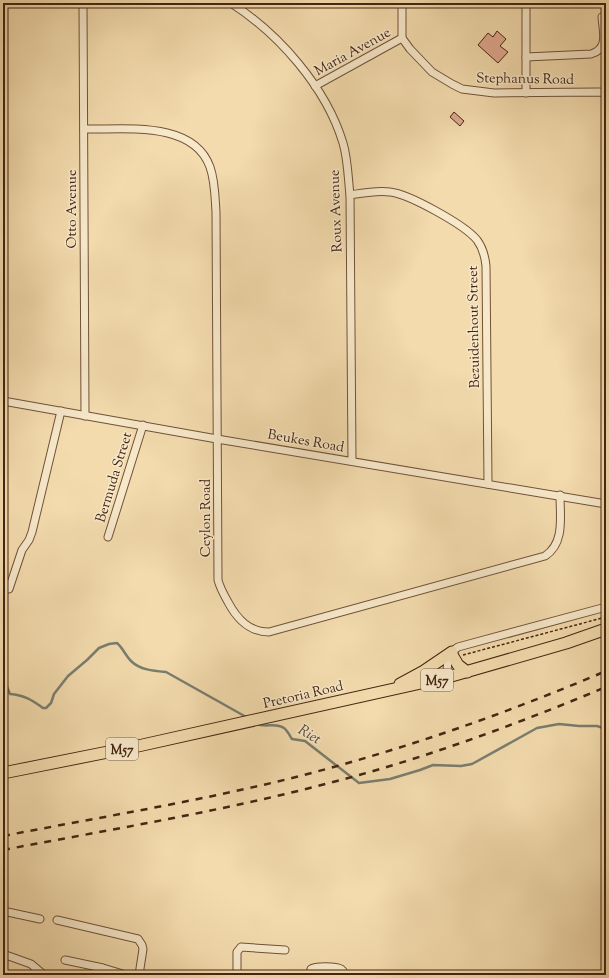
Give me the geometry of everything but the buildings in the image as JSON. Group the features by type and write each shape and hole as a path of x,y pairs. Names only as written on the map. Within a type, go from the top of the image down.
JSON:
{"main road":[{"name":"Pretoria Road","path":"3,773 138,746 448,677 566,643 606,629"},
{"path":"389,690 452,654 458,665 467,672"}],"street":[{"name":"Otto Avenue","path":"83,3 85,416"},
{"name":"Roux Avenue","path":"231,3 259,23 272,35 286,49 315,86 334,122 346,155 350,194 352,461"},
{"path":"402,3 402,38"},
{"path":"526,3 526,93"},
{"path":"526,57 596,53 603,47 602,17"},
{"name":"Maria Avenue","path":"315,86 402,38"},
{"name":"Stephanus Road","path":"402,38 410,49 432,72 462,89 526,93 599,92 606,94"},
{"name":"Ceylon Road","path":"84,129 148,130 172,134 195,146 210,166 214,187 216,212 219,586 239,619 250,628 261,632 278,630 545,556 556,547 558,540 560,532 560,496"},
{"name":"Bezuidenhout Street","path":"350,194 384,191 402,195 460,226 471,234 481,246 486,266 488,484"},
{"name":"Beukes Road","path":"3,401 217,439 606,504"},
{"path":"9,589 22,550 29,540 32,532 61,412"},
{"name":"Bermuda Street","path":"108,537 143,425"},
{"path":"448,677 447,663 458,647 606,607"},
{"path":"3,911 40,919"},
{"path":"57,920 138,940 143,949 139,975"},
{"path":"237,975 237,952 241,947 285,950"},
{"path":"3,954 30,964 44,975"},
{"path":"65,960 103,968 126,975"},
{"path":"310,975 311,969 315,967 338,968 342,970 345,975"}],"path":[{"path":"452,654 606,617"}],"waterway":[{"name":"Riet","path":"3,677 10,694 24,697 43,708 46,708 51,703 54,694 68,676 99,648 117,643 135,664 147,670 166,672 248,718"},
{"name":"Riet","path":"257,724 281,726 292,739 305,741 359,783 390,779 433,765 461,766 472,764 537,728 559,724 597,726 606,729"}],"railway":[{"path":"3,836 224,794 296,777 375,755 453,730 530,702 606,671"},
{"path":"3,850 210,811 368,773 471,739 606,687"}]}
